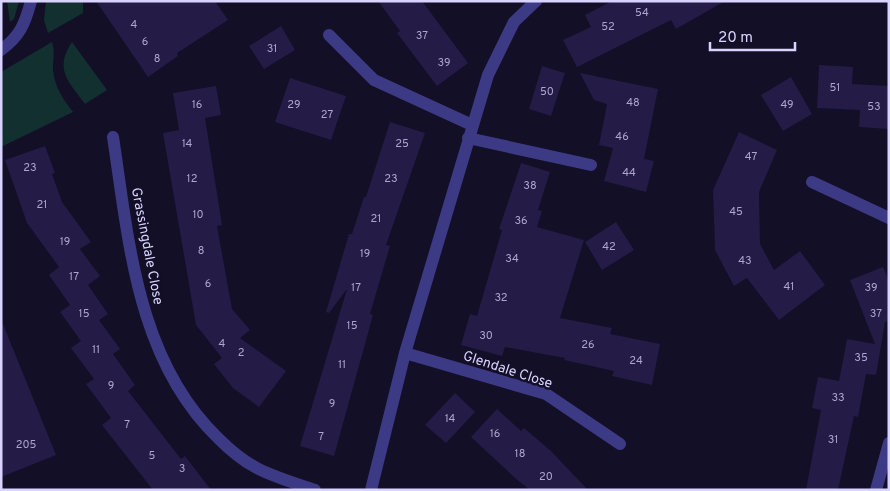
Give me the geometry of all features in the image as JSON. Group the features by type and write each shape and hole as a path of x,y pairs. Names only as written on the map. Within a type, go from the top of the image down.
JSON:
{"street":[{"path":"1,50 16,39 21,31 31,1"},
{"path":"371,490 405,352 488,75 514,22 536,1"},
{"path":"328,35 374,80 472,125"},
{"name":"Grassingdale Close","path":"114,137 137,281 157,348 176,385 202,423 227,446 254,466 315,490"},
{"path":"468,138 590,165"},
{"path":"812,182 889,218"},
{"name":"Glendale Close","path":"405,352 546,394 620,444"},
{"path":"876,490 889,443"}],"green space":[{"path":"7,1 19,1 14,19 10,22"},
{"path":"46,1 83,1 83,13 48,33 44,20"},
{"path":"52,42 55,81 73,112 1,147 1,72"},
{"path":"72,42 107,90 85,104 65,74 64,60"}],"building":[{"path":"96,1 215,1 228,20 177,53 178,56 148,77"},
{"path":"378,1 422,1 468,63 437,86 397,33 400,31"},
{"path":"612,1 725,1 676,29 671,20 577,67 563,40 591,27 585,15"},
{"path":"281,26 295,50 264,69 249,46"},
{"path":"819,65 853,67 852,84 889,86 889,129 859,127 860,110 817,108"},
{"path":"542,66 565,73 551,116 529,109"},
{"path":"580,73 658,89 644,159 654,161 646,192 604,181 613,148 599,145 607,104 594,100"},
{"path":"791,77 812,114 783,131 761,95"},
{"path":"290,78 346,96 331,140 275,122"},
{"path":"216,86 221,115 205,118 222,225 217,226 232,309 250,330 240,338 286,371 259,407 233,388 214,364 222,358 196,325 163,133 179,130 173,93"},
{"path":"390,122 425,133 386,245 390,246 370,314 373,315 334,456 300,446 347,289 329,313 326,312 349,234 352,234 364,197 366,197"},
{"path":"739,132 777,150 759,192 760,244 774,270 800,251 825,285 779,320 747,278 734,286 715,250 713,190"},
{"path":"45,146 55,173 52,174 62,202 91,242 80,249 100,276 88,285 108,314 99,320 120,349 113,354 135,385 128,391 181,459 185,456 211,490 153,490 102,425 111,418 86,384 94,379 71,348 81,341 60,312 70,305 49,275 59,267 27,223 5,160"},
{"path":"521,163 550,172 538,210 542,211 537,227 584,240 560,318 612,328 610,334 660,344 652,385 612,376 614,371 564,360 565,358 505,347 502,356 461,345 470,314 477,316 502,230 499,229"},
{"path":"616,222 634,250 602,270 585,242"},
{"path":"883,267 889,281 889,321 885,322 876,375 866,374 858,417 854,416 838,490 806,490 821,410 812,408 818,377 839,381 847,339 875,344 850,280"},
{"path":"1,319 56,455 1,477"},
{"path":"455,393 475,412 446,443 425,425"},
{"path":"497,409 521,431 524,428 551,451 588,490 530,490 515,478 471,437"}]}
